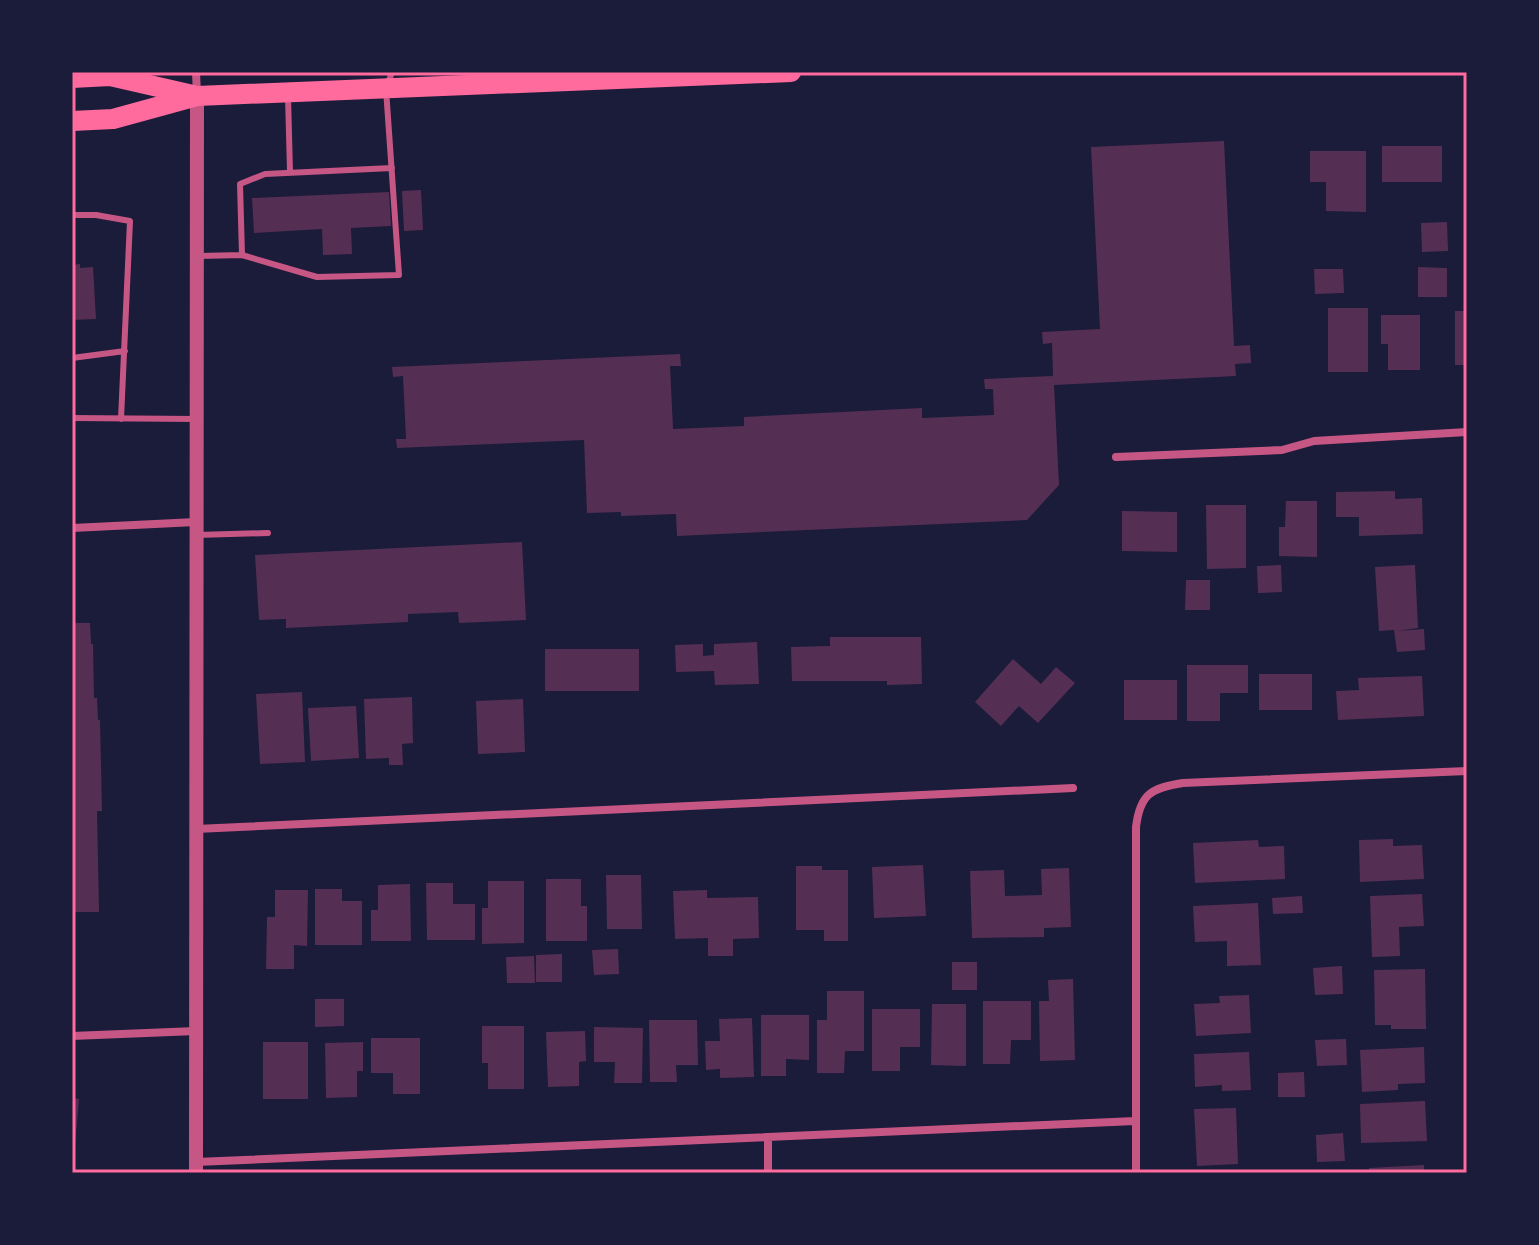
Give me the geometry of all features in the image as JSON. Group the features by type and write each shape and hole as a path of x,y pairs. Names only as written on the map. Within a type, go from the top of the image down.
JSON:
{"main road":[{"path":"72,121 113,119 197,96 288,93 389,80 791,72"},
{"path":"72,78 110,76 197,96"}],"street":[{"path":"196,72 196,1167 1135,1121"},
{"path":"1116,457 1282,450 1314,441 1467,432"},
{"path":"72,528 196,528"},
{"path":"1136,1173 1136,827 1138,808 1147,796 1160,787 1183,783 1467,771"},
{"path":"196,829 1073,788"},
{"path":"72,1036 196,1031"},
{"path":"768,1138 768,1173"}],"lane":[{"path":"196,256 242,255 317,277 399,275 389,80"},
{"path":"288,93 290,172"},
{"path":"242,255 240,184 265,174 392,168"},
{"path":"72,215 96,215 130,221 121,419"},
{"path":"72,358 125,351"},
{"path":"72,418 196,419"},
{"path":"196,528 268,533"}],"building":[{"path":"1224,141 1234,346 1250,345 1251,363 1235,364 1236,376 1054,385 1059,485 1027,520 677,536 676,514 621,516 621,512 587,513 584,440 397,448 396,439 406,439 403,376 393,377 392,367 680,354 681,366 670,366 673,429 744,426 744,417 922,408 922,418 994,415 993,389 985,389 984,379 1053,376 1052,343 1043,344 1042,332 1100,329 1091,147"},
{"path":"1382,146 1442,146 1442,182 1382,182"},
{"path":"1310,151 1366,151 1366,212 1326,211 1326,182 1310,182"},
{"path":"421,190 423,230 404,231 402,191"},
{"path":"389,192 391,226 351,228 352,254 323,255 322,229 254,233 252,198"},
{"path":"1447,222 1448,251 1422,252 1421,223"},
{"path":"80,264 80,268 93,267 96,319 72,320 72,265"},
{"path":"1418,267 1447,268 1447,297 1418,297"},
{"path":"1314,269 1343,269 1344,293 1315,294"},
{"path":"1328,308 1368,308 1368,372 1328,372"},
{"path":"1455,311 1467,311 1467,365 1455,365"},
{"path":"1381,315 1420,315 1420,370 1388,370 1388,344 1381,344"},
{"path":"1395,491 1395,499 1422,498 1423,534 1359,536 1359,517 1336,517 1336,492"},
{"path":"1286,501 1317,501 1317,557 1279,556 1279,527 1285,527"},
{"path":"1206,505 1246,505 1246,568 1207,569"},
{"path":"1122,511 1177,512 1177,552 1122,551"},
{"path":"522,542 526,620 459,623 458,612 408,614 408,622 286,628 286,619 259,620 255,555"},
{"path":"1281,565 1282,592 1258,593 1257,566"},
{"path":"1415,565 1418,628 1397,631 1424,629 1425,650 1397,652 1394,630 1379,631 1375,567"},
{"path":"1186,580 1210,580 1210,610 1185,610"},
{"path":"72,623 90,623 93,644 94,698 97,698 100,720 102,811 97,811 99,912 72,912"},
{"path":"830,637 921,637 922,684 792,681 791,647 830,646"},
{"path":"757,642 759,684 715,685 714,671 676,672 675,645 703,644 703,656 714,655 714,644"},
{"path":"545,649 639,649 639,691 545,691"},
{"path":"1013,659 1041,684 1056,667 1075,683 1038,723 1019,706 1001,726 975,702"},
{"path":"1187,665 1248,665 1248,693 1220,693 1220,721 1187,721"},
{"path":"1259,674 1312,674 1312,710 1259,710"},
{"path":"1422,676 1424,716 1338,720 1336,691 1359,690 1358,678"},
{"path":"1124,680 1177,680 1177,720 1124,720"},
{"path":"302,692 305,762 260,764 256,694"},
{"path":"412,697 413,743 402,744 403,765 389,765 389,758 366,759 364,699"},
{"path":"523,699 525,752 478,754 476,701"},
{"path":"356,706 359,758 311,761 308,708"},
{"path":"1393,839 1393,846 1422,845 1424,879 1360,882 1359,840"},
{"path":"1258,840 1259,847 1284,846 1285,879 1195,883 1193,843"},
{"path":"923,865 926,916 874,918 872,867"},
{"path":"796,866 848,870 848,941 824,941 824,930 796,930"},
{"path":"1069,868 1071,927 1044,928 1044,937 972,938 970,871 1004,870 1005,896 1042,895 1041,869"},
{"path":"606,875 641,875 642,929 607,929"},
{"path":"546,879 581,879 581,906 587,906 587,941 546,941"},
{"path":"488,881 524,881 524,943 482,944 482,908 488,908"},
{"path":"426,883 453,883 453,904 475,904 475,940 427,940"},
{"path":"410,884 411,941 371,941 371,910 378,910 378,885"},
{"path":"315,889 342,889 342,901 362,901 362,945 315,945"},
{"path":"275,890 308,890 307,946 294,945 294,969 266,969 267,917 275,917"},
{"path":"707,890 707,898 758,897 759,938 733,939 733,956 708,956 708,938 675,939 673,891"},
{"path":"1422,894 1424,926 1399,927 1400,956 1372,957 1370,896"},
{"path":"1302,896 1303,913 1273,914 1272,898"},
{"path":"1258,903 1261,965 1227,966 1227,941 1195,942 1193,906"},
{"path":"618,949 619,974 594,975 592,950"},
{"path":"562,954 562,982 536,982 536,955"},
{"path":"534,956 535,983 507,983 506,957"},
{"path":"952,962 977,962 977,990 952,990"},
{"path":"1342,966 1343,994 1315,995 1313,968"},
{"path":"1425,969 1426,1029 1391,1029 1391,1025 1375,1025 1374,970"},
{"path":"1073,979 1075,1060 1040,1061 1039,1001 1049,1001 1048,980"},
{"path":"827,991 864,991 864,1051 845,1051 844,1073 817,1073 817,1020 827,1020"},
{"path":"1249,995 1251,1033 1196,1036 1194,1004 1220,1003 1219,996"},
{"path":"315,999 344,999 344,1026 315,1027"},
{"path":"983,1001 1031,1001 1031,1040 1011,1040 1010,1064 983,1064"},
{"path":"932,1004 966,1004 966,1066 931,1065"},
{"path":"872,1009 920,1009 920,1047 900,1047 900,1071 872,1071"},
{"path":"761,1015 809,1015 809,1060 786,1059 786,1076 761,1076"},
{"path":"752,1018 754,1077 720,1078 720,1069 706,1070 705,1041 720,1041 719,1019"},
{"path":"649,1020 697,1020 698,1065 676,1065 677,1082 650,1082"},
{"path":"482,1026 524,1026 524,1089 488,1089 488,1063 482,1063"},
{"path":"594,1027 643,1028 642,1083 614,1083 615,1062 594,1062"},
{"path":"585,1031 586,1061 579,1062 579,1086 548,1087 546,1032"},
{"path":"371,1038 420,1038 420,1094 393,1094 393,1073 371,1073"},
{"path":"1346,1039 1347,1065 1317,1066 1315,1040"},
{"path":"263,1042 308,1042 308,1099 263,1099"},
{"path":"363,1042 363,1071 357,1071 357,1097 326,1098 325,1043"},
{"path":"1424,1047 1425,1083 1398,1084 1398,1090 1362,1092 1360,1050"},
{"path":"1249,1052 1251,1090 1222,1091 1222,1085 1195,1087 1194,1054"},
{"path":"1304,1072 1305,1097 1278,1097 1278,1073"},
{"path":"72,1098 79,1099 75,1146 72,1146"},
{"path":"1425,1101 1427,1141 1361,1143 1360,1104"},
{"path":"1236,1108 1238,1164 1197,1166 1194,1109"},
{"path":"1343,1133 1345,1161 1317,1162 1316,1135"},
{"path":"1424,1165 1424,1173 1369,1173 1369,1168"}]}
